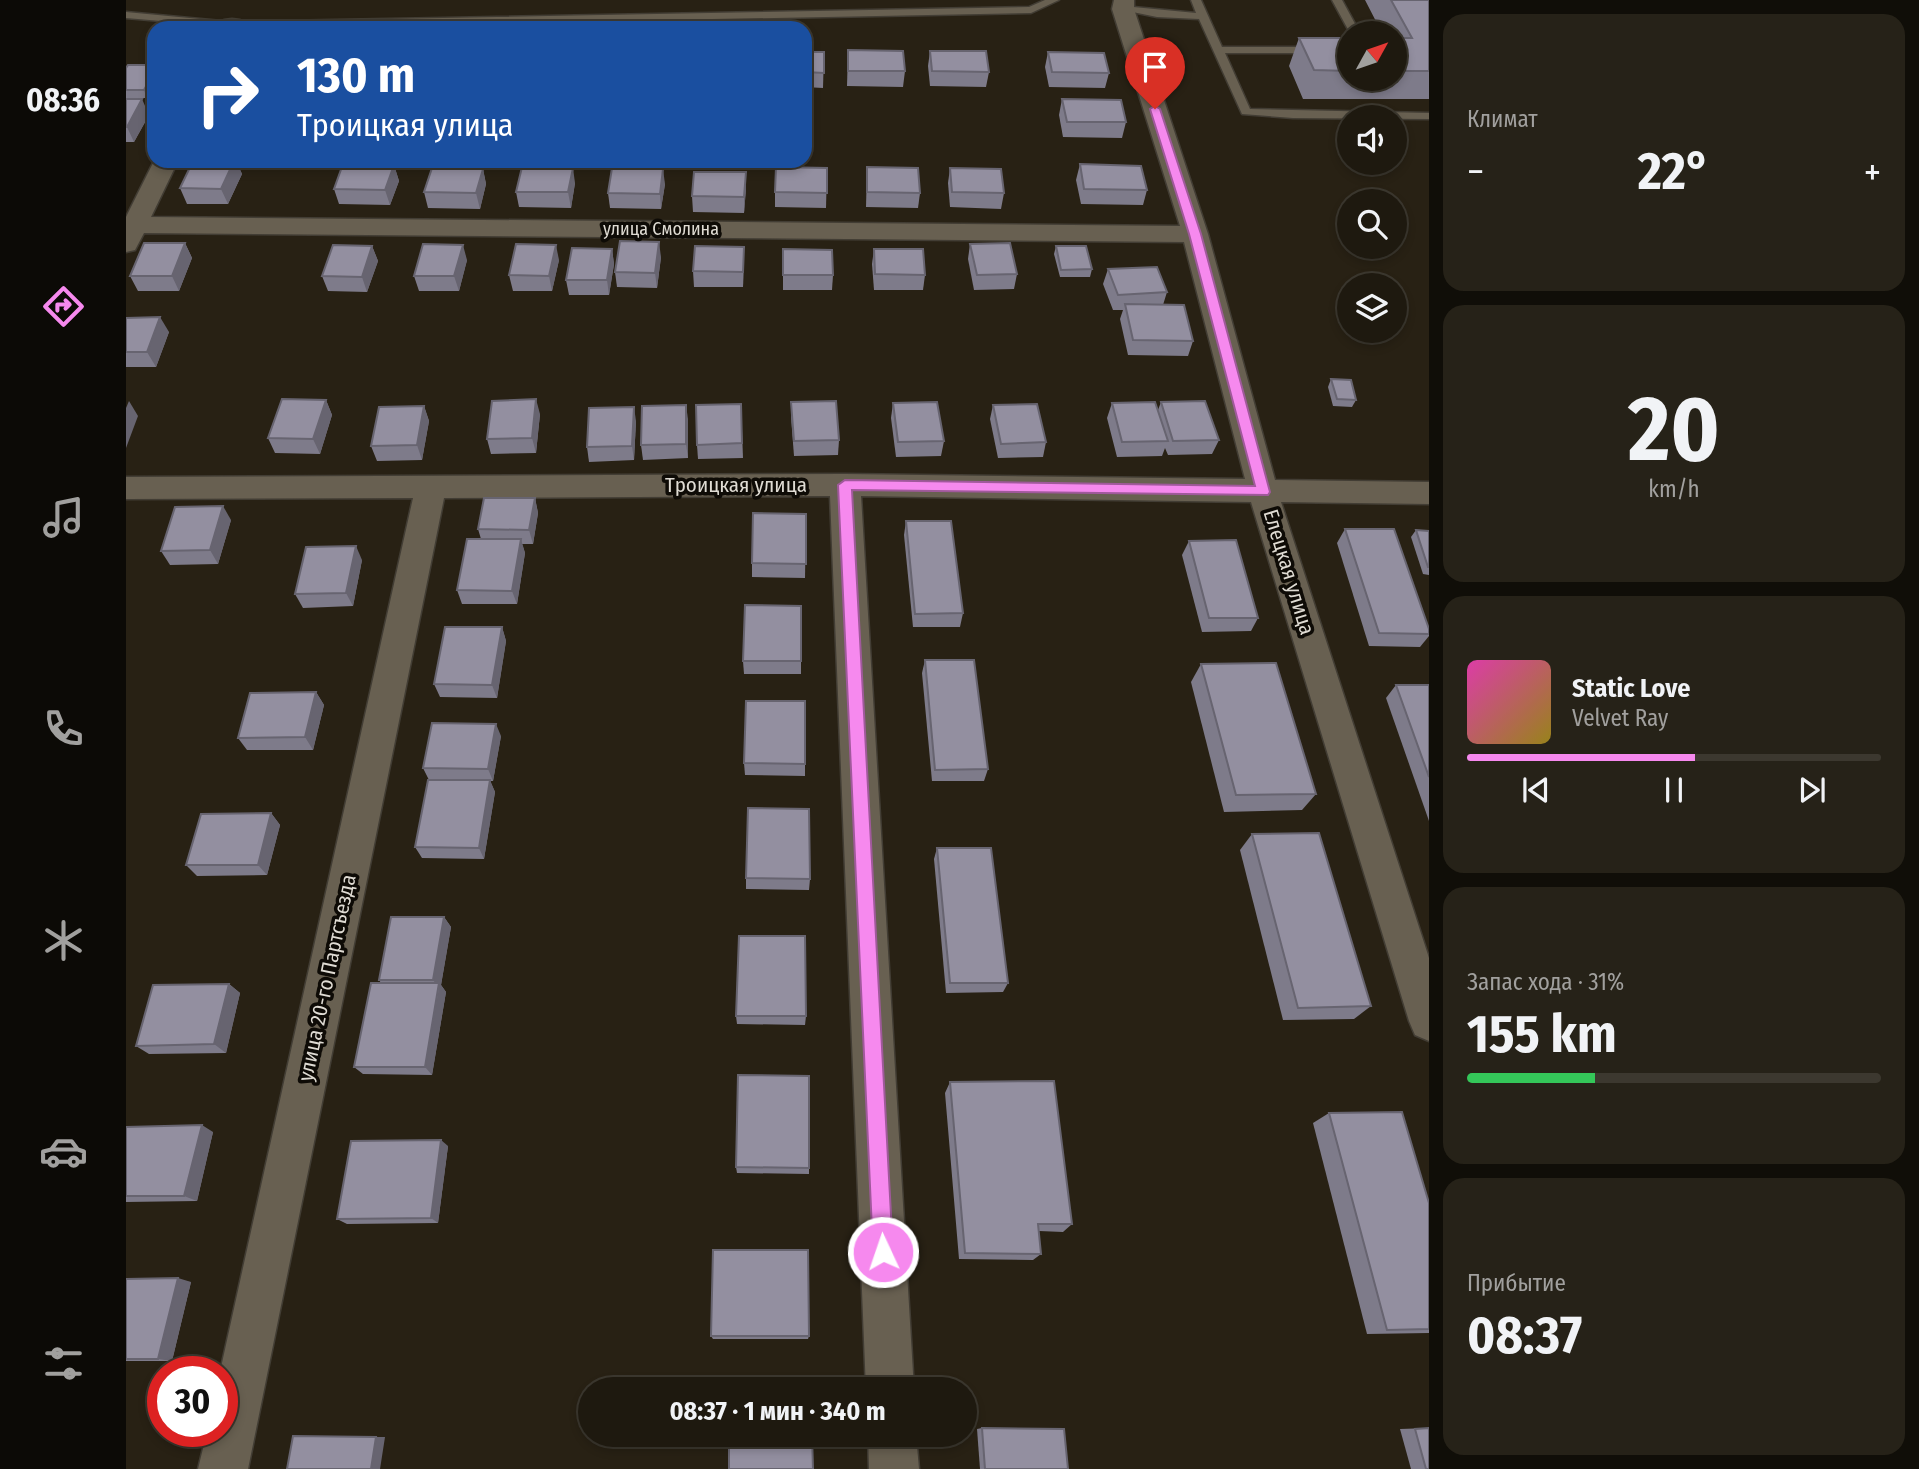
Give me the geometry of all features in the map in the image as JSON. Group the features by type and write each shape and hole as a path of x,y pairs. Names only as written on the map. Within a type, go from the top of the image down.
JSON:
{"street":[{"name":"Елецкая улица","path":"1123,5 1195,234 1263,492 1429,1021"},
{"path":"129,231 162,168"},
{"name":"улица Смолина","path":"129,231 1195,234"},
{"path":"845,485 889,1377"},
{"name":"Троицкая улица","path":"126,488 845,485 1429,493"},
{"name":"улица 20-го Партсъезда","path":"223,1469 431,487"},
{"path":"893,1447 894,1469"}],"lane":[{"path":"481,21 1031,10 1054,0"},
{"path":"1196,0 1246,112 1293,116 1429,116"},
{"path":"1336,0 1348,21"},
{"path":"1123,5 1157,15 1202,16"},
{"path":"126,15 183,21"},
{"path":"1217,50 1337,50"}],"building":[{"path":"1391,0 1429,0 1429,71 1407,71 1407,38 1412,38 1407,29 1407,21 1403,21"},
{"path":"1299,38 1337,38 1337,71 1314,70"},
{"path":"848,50 903,51 905,71 848,71"},
{"path":"930,51 986,51 989,72 932,71"},
{"path":"812,52 824,52 824,73 812,72"},
{"path":"1048,52 1104,53 1109,73 1052,72"},
{"path":"128,65 147,65 147,85 144,90 126,90"},
{"path":"126,99 142,99 127,127 126,127"},
{"path":"1062,99 1121,100 1126,122 1067,122"},
{"path":"1080,164 1141,166 1147,190 1084,189"},
{"path":"867,167 918,168 920,193 867,192"},
{"path":"190,168 231,168 221,189 180,188"},
{"path":"342,168 393,168 385,190 334,189"},
{"path":"432,168 483,169 476,193 424,192"},
{"path":"522,168 573,168 568,192 516,192"},
{"path":"612,168 663,169 660,194 608,193"},
{"path":"776,168 827,168 827,193 775,192"},
{"path":"950,168 1001,169 1004,193 952,192"},
{"path":"694,172 746,172 744,197 692,196"},
{"path":"620,241 659,242 655,273 615,272"},
{"path":"144,243 185,243 172,276 130,276"},
{"path":"1010,243 1017,274 977,275 970,244"},
{"path":"423,244 463,245 454,276 414,276"},
{"path":"516,244 556,245 549,276 509,275"},
{"path":"333,245 372,246 362,277 322,276"},
{"path":"695,246 744,247 743,272 693,271"},
{"path":"1056,246 1086,246 1092,269 1061,270"},
{"path":"572,248 612,249 607,280 566,280"},
{"path":"783,249 832,250 833,275 783,275"},
{"path":"874,249 923,249 925,275 875,274"},
{"path":"1157,267 1167,292 1118,295 1108,269"},
{"path":"1125,304 1184,305 1193,341 1133,340"},
{"path":"160,317 147,352 126,352 126,318"},
{"path":"1331,379 1351,380 1356,400 1337,399"},
{"path":"282,399 326,400 313,439 268,438"},
{"path":"536,399 532,438 487,439 492,401"},
{"path":"836,401 839,440 794,441 791,402"},
{"path":"1205,401 1219,440 1173,441 1161,402"},
{"path":"937,402 944,441 898,442 893,403"},
{"path":"1155,402 1168,441 1122,442 1112,403"},
{"path":"741,404 742,443 697,445 696,405"},
{"path":"1037,404 1046,442 1001,444 993,405"},
{"path":"686,405 686,444 641,445 642,406"},
{"path":"424,406 417,445 371,446 379,407"},
{"path":"634,407 632,446 587,447 589,408"},
{"path":"484,498 535,498 529,530 478,529"},
{"path":"223,506 210,550 161,551 175,507"},
{"path":"753,513 806,514 806,564 752,563"},
{"path":"906,521 951,521 963,613 915,614"},
{"path":"1345,529 1394,529 1429,634 1379,633"},
{"path":"1416,530 1429,531 1429,567 1428,567"},
{"path":"467,539 521,539 512,591 457,590"},
{"path":"1236,540 1258,618 1209,618 1189,541"},
{"path":"356,546 346,593 295,594 306,547"},
{"path":"745,605 801,606 801,661 743,661"},
{"path":"445,627 502,627 492,685 434,684"},
{"path":"925,660 974,660 988,769 935,770"},
{"path":"1276,663 1316,794 1236,795 1201,664"},
{"path":"1396,685 1429,685 1429,777"},
{"path":"316,692 305,737 238,738 250,693"},
{"path":"746,701 805,701 805,764 744,763"},
{"path":"432,723 496,724 488,769 423,768"},
{"path":"428,780 490,780 479,848 415,847"},
{"path":"748,808 809,809 810,879 746,878"},
{"path":"271,813 258,865 186,865 201,814"},
{"path":"1319,833 1371,1006 1298,1008 1252,834"},
{"path":"937,848 991,848 1008,983 950,983"},
{"path":"391,917 444,917 433,980 379,980"},
{"path":"739,936 805,936 806,1016 736,1016"},
{"path":"371,983 439,983 425,1067 354,1067"},
{"path":"229,984 214,1044 136,1046 153,985"},
{"path":"738,1075 809,1076 809,1168 736,1167"},
{"path":"1054,1081 1072,1224 1038,1224 1041,1254 965,1253 950,1082"},
{"path":"1402,1112 1429,1203 1429,1329 1387,1330 1329,1113"},
{"path":"202,1125 184,1196 126,1196 126,1127"},
{"path":"441,1140 431,1218 337,1219 351,1141"},
{"path":"713,1250 808,1250 809,1336 711,1336"},
{"path":"178,1278 159,1356 126,1359 126,1279"},
{"path":"982,1428 1064,1429 1068,1469 985,1469"},
{"path":"1429,1428 1429,1469 1426,1469 1415,1429"},
{"path":"293,1436 376,1437 371,1469 287,1469"},
{"path":"729,1447 812,1447 813,1469 729,1469"}],"route":[{"path":"883,1252 845,485 1263,492 1195,234 1155,109"}]}
